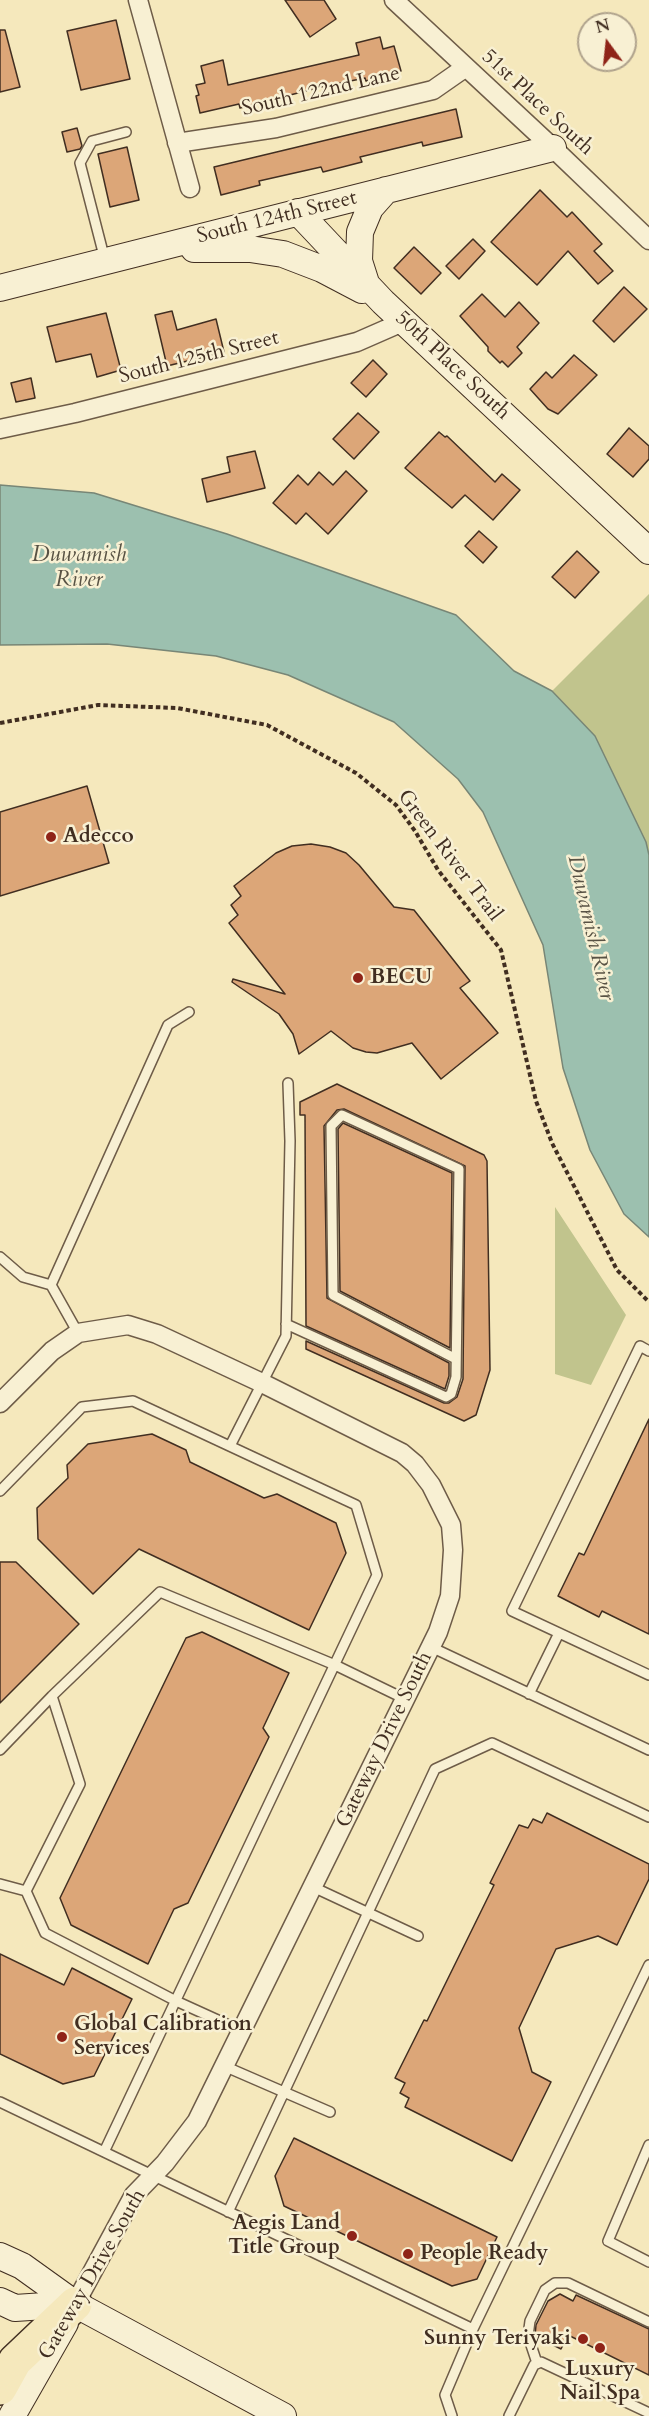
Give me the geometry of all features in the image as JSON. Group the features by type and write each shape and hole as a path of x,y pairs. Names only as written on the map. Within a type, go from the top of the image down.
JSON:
{"highway":[{"path":"0,2388 15,2361 75,2304"}],"street":[{"path":"138,0 190,188"},
{"name":"51st Place South","path":"394,0 554,148 649,240"},
{"name":"South 122nd Lane","path":"177,143 276,128 433,90 466,67"},
{"name":"South 124th Street","path":"0,288 554,148"},
{"path":"375,294 359,261 360,232 370,208 386,190"},
{"path":"298,212 307,263"},
{"name":"50th Place South","path":"298,212 375,294 649,551"},
{"path":"115,258 212,248 250,249 284,254 375,294"},
{"name":"South 125th Street","path":"0,429 75,413 357,342 405,321"},
{"name":"Gateway Drive South","path":"0,1403 52,1351 78,1333 128,1325 157,1334 402,1453 431,1485 451,1525 453,1550 450,1596 438,1632 197,2121 153,2176 134,2195 12,2416"},
{"path":"0,2256 21,2266 75,2304 283,2416"},
{"path":"0,2301 15,2308 75,2304"}],"lane":[{"path":"115,258 80,163 92,141 126,132"},
{"path":"51,1284 168,1025 189,1012"},
{"path":"230,1446 286,1336 290,1141 288,1083"},
{"path":"286,1324 446,1397 451,1394 456,1377 459,1169 342,1115 331,1126 333,1295 456,1359"},
{"path":"0,1257 22,1277 51,1284 78,1333"},
{"path":"649,1351 640,1346 512,1611 649,1675"},
{"path":"0,1491 82,1407 133,1401 356,1506 377,1575 104,2152"},
{"path":"0,1750 52,1696 160,1592 334,1665 405,1699"},
{"path":"530,1694 559,1634"},
{"path":"430,1647 649,1750"},
{"path":"26,1891 80,1784 52,1696"},
{"path":"228,2212 435,1768 492,1743 649,1817"},
{"path":"0,1884 26,1891"},
{"path":"313,1887 418,1936"},
{"path":"26,1891 45,1933 176,2001 242,2031"},
{"path":"452,2416 445,2395 473,2329 649,1965"},
{"path":"225,2066 330,2112"},
{"path":"0,2102 473,2329"},
{"path":"649,2145 608,2241 649,2262"},
{"path":"509,2416 537,2363 528,2336 530,2321 545,2290 555,2283 568,2283 649,2322"},
{"path":"537,2363 541,2362 649,2413"}],"path":[{"name":"Green River Trail","path":"0,723 98,705 177,708 267,725 356,773 396,805 415,831 438,870 501,950 536,1101 552,1143 617,1270 649,1302"}],"green space":[{"path":"649,594 649,855 646,842 595,736 552,691"},
{"path":"555,1207 626,1315 591,1385 555,1374"}],"water":[{"name":"Duwamish River","path":"0,485 94,493 227,534 456,615 514,671 552,691 595,736 646,842 649,855 649,1237 624,1214 590,1150 563,1068 543,945 483,812 458,779 394,722 288,675 216,656 107,644 0,645"}],"building":[{"path":"285,0 324,0 336,19 310,37"},
{"path":"116,20 130,79 81,90 67,31"},
{"path":"0,30 5,30 20,87 0,92"},
{"path":"380,37 383,49 394,46 401,71 366,81 365,78 321,87 240,108 239,104 200,113 196,85 205,83 201,66 223,60 228,85 359,55 356,43"},
{"path":"456,109 462,137 423,146 422,142 360,157 362,162 323,172 321,167 259,181 260,185 221,195 214,167"},
{"path":"77,128 82,146 80,149 67,152 62,132"},
{"path":"127,147 139,200 110,207 98,154"},
{"path":"540,190 567,217 572,212 602,244 594,251 613,271 598,284 568,251 537,285 491,242"},
{"path":"473,239 485,251 459,279 446,266"},
{"path":"414,247 441,273 421,294 394,268"},
{"path":"624,287 647,309 614,342 593,321"},
{"path":"482,294 505,317 519,302 539,323 517,347 522,353 508,367 502,361 500,363 488,351 488,347 460,316"},
{"path":"172,311 177,330 216,319 224,352 167,366 155,315"},
{"path":"106,313 121,370 97,377 91,354 56,362 47,327"},
{"path":"574,355 597,375 558,414 548,409 530,389 546,372 552,378"},
{"path":"373,360 387,374 366,397 351,383"},
{"path":"31,378 35,398 16,402 11,383"},
{"path":"358,413 379,432 354,459 333,439"},
{"path":"629,428 649,446 649,459 633,477 607,454"},
{"path":"439,432 447,436 495,482 502,474 520,490 493,520 465,495 452,508 405,468"},
{"path":"255,451 265,488 207,502 202,479 230,472 227,457"},
{"path":"346,471 367,491 328,534 306,513 296,524 273,503 298,475 308,485 319,472 333,485"},
{"path":"479,531 497,547 483,563 465,546"},
{"path":"577,551 599,572 575,598 552,577"},
{"name":"Adecco","path":"87,786 109,863 0,896 0,812"},
{"name":"BECU","path":"311,844 330,847 346,853 394,907 414,910 470,981 460,988 498,1033 441,1079 412,1043 377,1053 366,1052 353,1048 331,1031 299,1054 293,1034 279,1014 232,982 233,979 285,994 229,923 238,915 231,905 241,896 234,886 276,853 292,846"},
{"path":"337,1084 484,1155 487,1161 490,1370 476,1415 464,1421 306,1349 306,1341 444,1403 449,1403 457,1397 463,1379 465,1166 344,1109 337,1110 324,1126 327,1298 449,1363 449,1376 445,1389 306,1326 305,1115 300,1115 300,1102"},
{"path":"343,1123 452,1173 450,1348 340,1291 338,1129"},
{"path":"649,1419 649,1634 602,1611 599,1617 558,1596 579,1553 584,1555"},
{"path":"152,1434 186,1450 190,1462 264,1498 277,1494 336,1523 346,1553 309,1630 139,1549 93,1594 38,1539 37,1508 68,1478 67,1465 88,1444"},
{"path":"0,1562 16,1562 79,1624 0,1703"},
{"path":"202,1632 289,1673 263,1728 269,1737 188,1903 174,1909 148,1964 71,1925 60,1898 186,1638"},
{"path":"547,1813 649,1864 649,1879 617,1945 598,1936 556,1949 519,2028 532,2072 551,2082 512,2161 405,2107 409,2098 400,2093 405,2083 395,2078 424,2020 427,2021 494,1885 490,1883 519,1825 528,1828 533,1819 542,1823"},
{"path":"0,1954 64,1985 72,1968 132,1999 94,2076 63,2084 0,2054"},
{"path":"294,2138 497,2237 477,2279 452,2286 284,2206 275,2176"},
{"path":"560,2294 573,2301 576,2295 649,2329 649,2375 568,2335 561,2349 535,2336 536,2325 548,2301"}],"place":[{"name":"Adecco","path":"51,837"},
{"name":"BECU","path":"358,978"},
{"name":"Global Calibration Services","path":"62,2037"},
{"name":"Aegis Land Title Group","path":"352,2236"},
{"name":"People Ready","path":"408,2254"},
{"name":"Sunny Teriyaki","path":"583,2339"},
{"name":"Luxury Nail Spa","path":"600,2348"}]}
